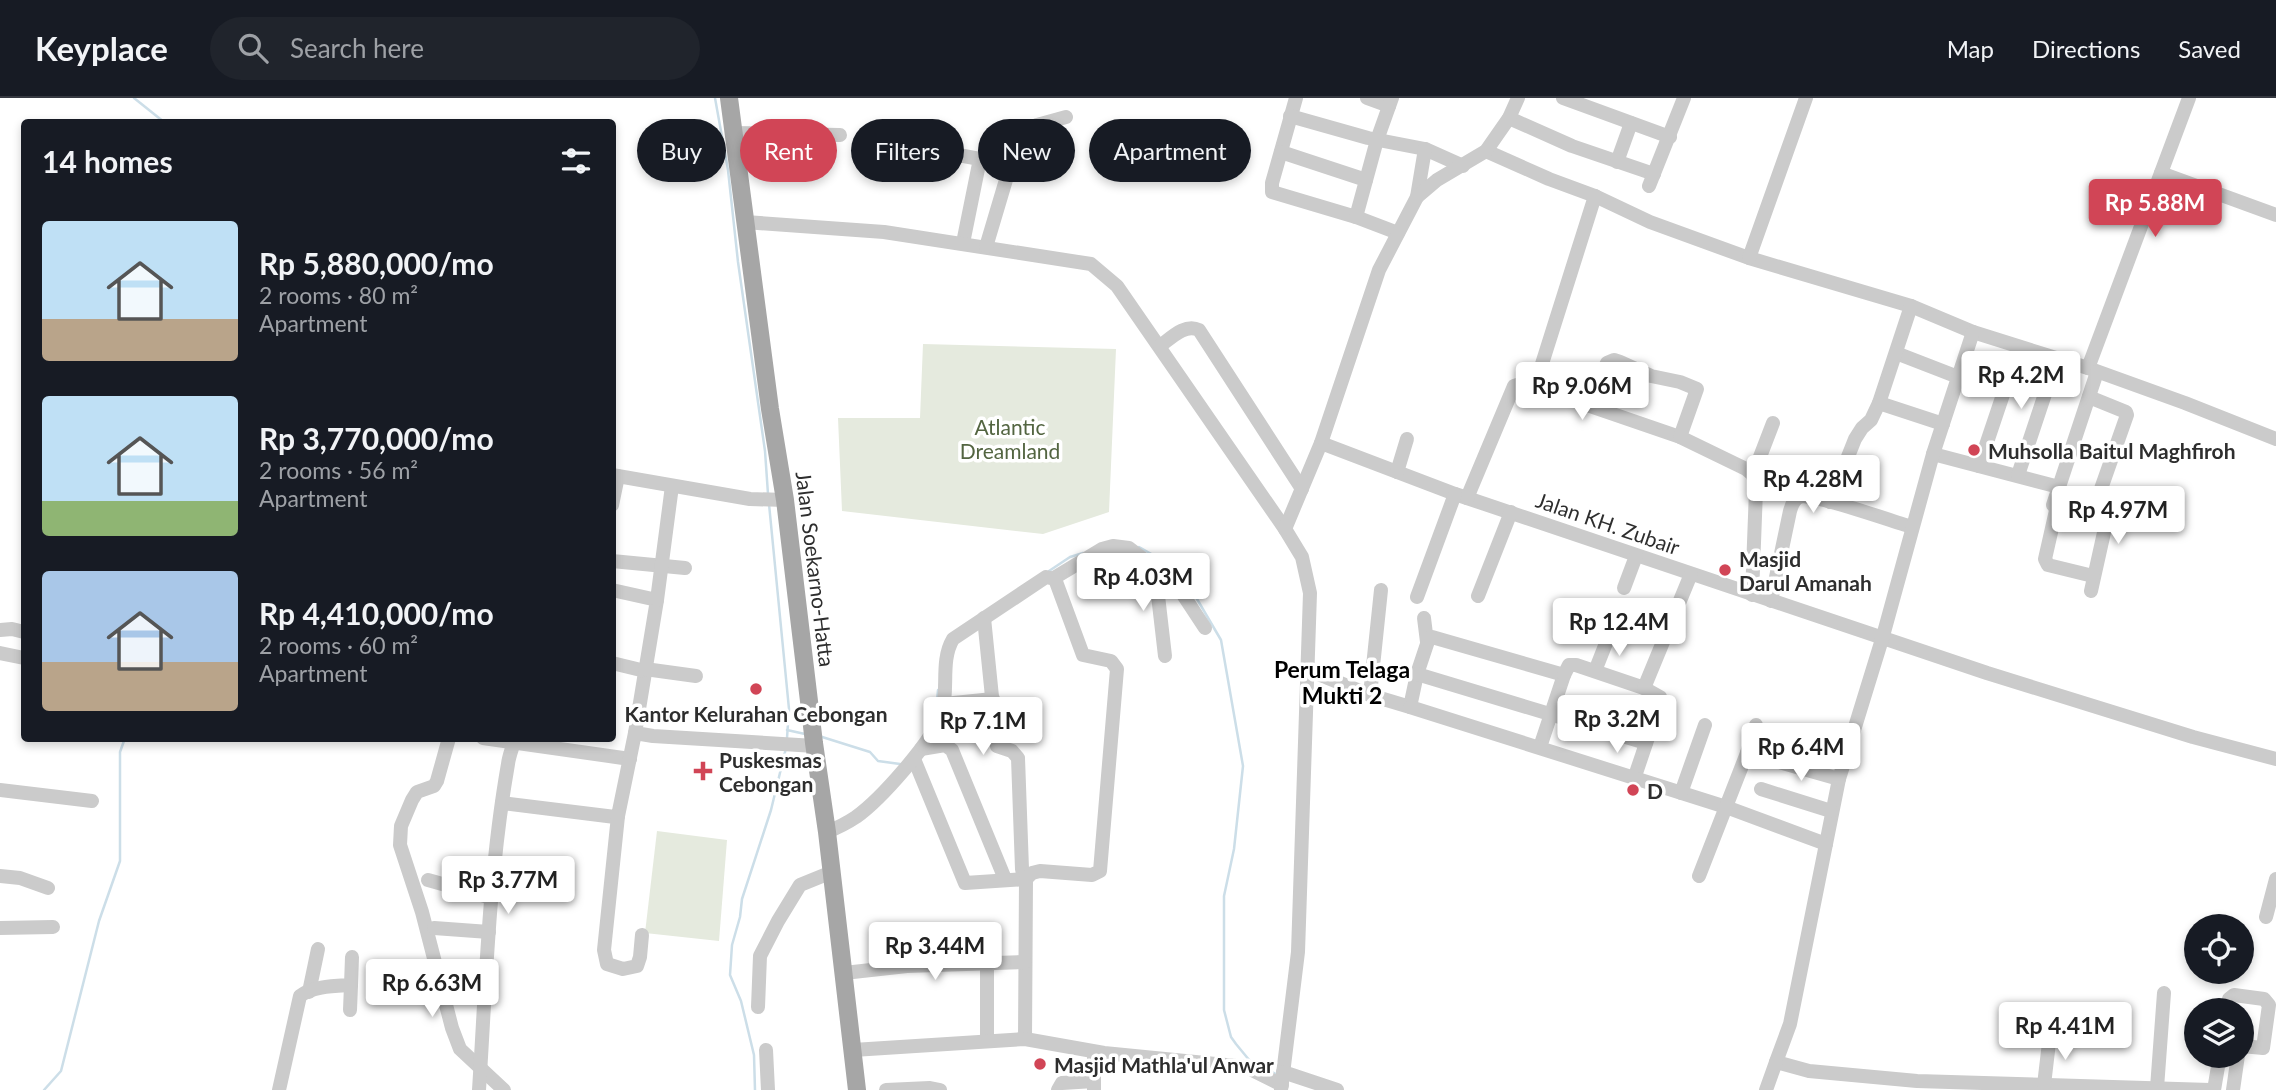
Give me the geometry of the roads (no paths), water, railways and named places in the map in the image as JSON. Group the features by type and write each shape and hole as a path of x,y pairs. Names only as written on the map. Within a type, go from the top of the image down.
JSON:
{"main road":[{"name":"Jalan Soekarno-Hatta","path":"729,98 827,832 856,1090"}],"street":[{"path":"1296,98 1272,183 1273,192 1356,217 1398,233"},
{"path":"1356,217 1390,102 1367,98"},
{"path":"1417,197 1437,180 1486,151 1509,118 1518,98"},
{"path":"1563,98 1670,137"},
{"path":"1509,118 1572,146 1617,162 1651,180 1684,98"},
{"path":"1749,258 1807,98"},
{"path":"2092,516 2053,505 2089,397 2092,370 2189,98"},
{"path":"1290,116 1377,140 1425,149 1463,166"},
{"path":"986,247 1019,136 1037,125 1066,117"},
{"path":"1617,162 1631,123"},
{"path":"734,133 840,135"},
{"path":"1285,529 1321,443 1371,293 1417,197 1425,149"},
{"path":"1486,151 1650,222 1749,258 1911,306 1973,331 2185,403 2276,439"},
{"path":"1281,152 1366,180"},
{"path":"963,243 980,159 964,156"},
{"path":"2161,173 2276,215"},
{"path":"1541,386 1541,367 1595,196"},
{"path":"745,222 884,232 1091,264 1117,286 1285,529 1301,557 1308,583 1308,670 1297,952 1282,1080"},
{"path":"1830,502 1855,439 1871,420 1879,403 1911,306"},
{"path":"1160,346 1185,329 1192,327 1199,330 1302,489"},
{"path":"1766,1090 1790,1024 1839,779 1883,636 1933,454 1973,331"},
{"path":"1979,466 2019,347"},
{"path":"1896,353 1958,377"},
{"path":"2018,475 2057,358"},
{"path":"1589,406 1607,363 1614,360 1651,376 1671,379 1697,389 1680,437"},
{"path":"1416,597 1514,386 1527,382 1541,386 1546,391 1680,437 1754,475"},
{"path":"2057,506 2045,559 2048,565 2092,583 2105,528 2091,521 2092,516 2127,415 2126,412 2089,397"},
{"path":"1879,403 1943,424"},
{"path":"1752,595 1756,490 1754,475 1773,423"},
{"path":"1396,472 1407,439"},
{"name":"Jalan KH. Zubair","path":"1321,443 1461,496 1691,575 2096,708 2276,760"},
{"path":"1933,454 2059,487"},
{"path":"616,475 750,499 781,501"},
{"path":"642,935 637,966 623,969 607,964 604,950 618,816 663,565 672,486"},
{"path":"1771,601 1794,501 1805,496 1912,527"},
{"path":"1478,596 1511,512"},
{"path":"827,832 846,824 866,810 917,754 938,723 944,704 947,654 957,635 1046,577 1054,578 1102,549 1113,546 1129,548 1176,584 1205,628"},
{"path":"1624,588 1636,556"},
{"path":"616,561 685,568"},
{"path":"1160,571 1157,587 1166,656"},
{"path":"1644,688 1691,575"},
{"path":"917,754 965,882 970,884 1025,879 1037,871 1097,874 1101,868 1117,669 1111,661 1083,655 1054,578"},
{"path":"1370,695 1381,590"},
{"path":"616,591 657,600"},
{"path":"984,618 997,746 1012,751 1018,758 1022,869 1025,879 1025,1039"},
{"path":"1424,618 1427,642"},
{"path":"0,630 21,631"},
{"path":"1595,671 1610,633"},
{"path":"1410,707 1417,674 1430,637 1564,676"},
{"path":"0,653 21,657"},
{"path":"616,664 696,676"},
{"path":"1540,747 1567,666 1570,664 1595,671 1644,688 1660,698 1634,779"},
{"path":"1308,670 1370,695 1726,807 1826,844"},
{"path":"1417,674 1646,743"},
{"path":"944,704 993,699"},
{"path":"1699,876 1756,725"},
{"path":"1681,793 1706,726"},
{"path":"635,733 783,745 814,739"},
{"path":"448,742 434,786 417,792 412,800 401,826 400,845 422,912 460,1049 504,1090"},
{"path":"479,1090 492,898 502,803 508,760 514,742"},
{"path":"520,742 630,759"},
{"path":"917,754 945,745 952,750 1005,879"},
{"path":"1747,753 1839,779"},
{"path":"1761,789 1831,810"},
{"path":"0,790 92,801"},
{"path":"502,803 613,818 618,816"},
{"path":"758,1007 760,956 778,920 800,885 832,872"},
{"path":"0,876 20,878 48,888"},
{"path":"2266,917 2276,879"},
{"path":"428,880 492,898"},
{"path":"0,928 53,927"},
{"path":"434,928 489,932"},
{"path":"309,992 318,949"},
{"path":"350,1010 352,957"},
{"path":"987,962 987,1041"},
{"path":"844,973 907,966 1025,962"},
{"path":"447,971 487,972"},
{"path":"279,1090 300,996 326,987 351,985"},
{"path":"2157,1088 2164,993"},
{"path":"2230,998 2234,995 2264,999 2269,1005 2263,1048 2254,1047"},
{"path":"2044,1085 2050,1034"},
{"path":"853,1050 1025,1039 1094,1052 1246,1068 1282,1080 1337,1090"},
{"path":"766,1050 768,1090"},
{"path":"1058,1090 1062,1083 1094,1086 1094,1052"},
{"path":"1776,1062 1819,1072 1904,1080 2209,1090 2216,1068"},
{"path":"2233,1090 2236,1068"},
{"path":"886,1090 930,1087 940,1090"}],"waterway":[{"path":"134,98 160,119"},
{"path":"715,98 728,170 765,451 768,494"},
{"path":"769,504 789,709 787,738"},
{"path":"1139,547 1162,560 1187,582 1221,640 1243,766 1234,849 1224,896 1224,1010 1231,1037 1236,1044 1250,1061 1276,1074"},
{"path":"1049,571 1070,557 1083,553"},
{"path":"936,711 938,690"},
{"path":"787,730 805,734"},
{"path":"819,736 870,752 878,761 900,764"},
{"path":"44,1090 61,1071 99,921 120,861 120,752 124,742"},
{"path":"755,1090 754,1055 741,1001 730,975 732,945 742,899 771,810 786,748"}],"place":[{"name":"Muhsolla Baitul Maghfiroh","path":"1974,450"},
{"name":"Masjid Darul Amanah","path":"1725,570"},
{"name":"Kantor Kelurahan Cebongan","path":"756,689"},
{"name":"Puskesmas Cebongan","path":"703,771"},
{"name":"D","path":"1633,790"},
{"name":"Masjid Mathla'ul Anwar","path":"1040,1064"}],"district":[{"name":"Perum Telaga Mukti 2","path":"1342,682"}],"park label":[{"name":"Atlantic Dreamland","path":"1010,438"}]}
